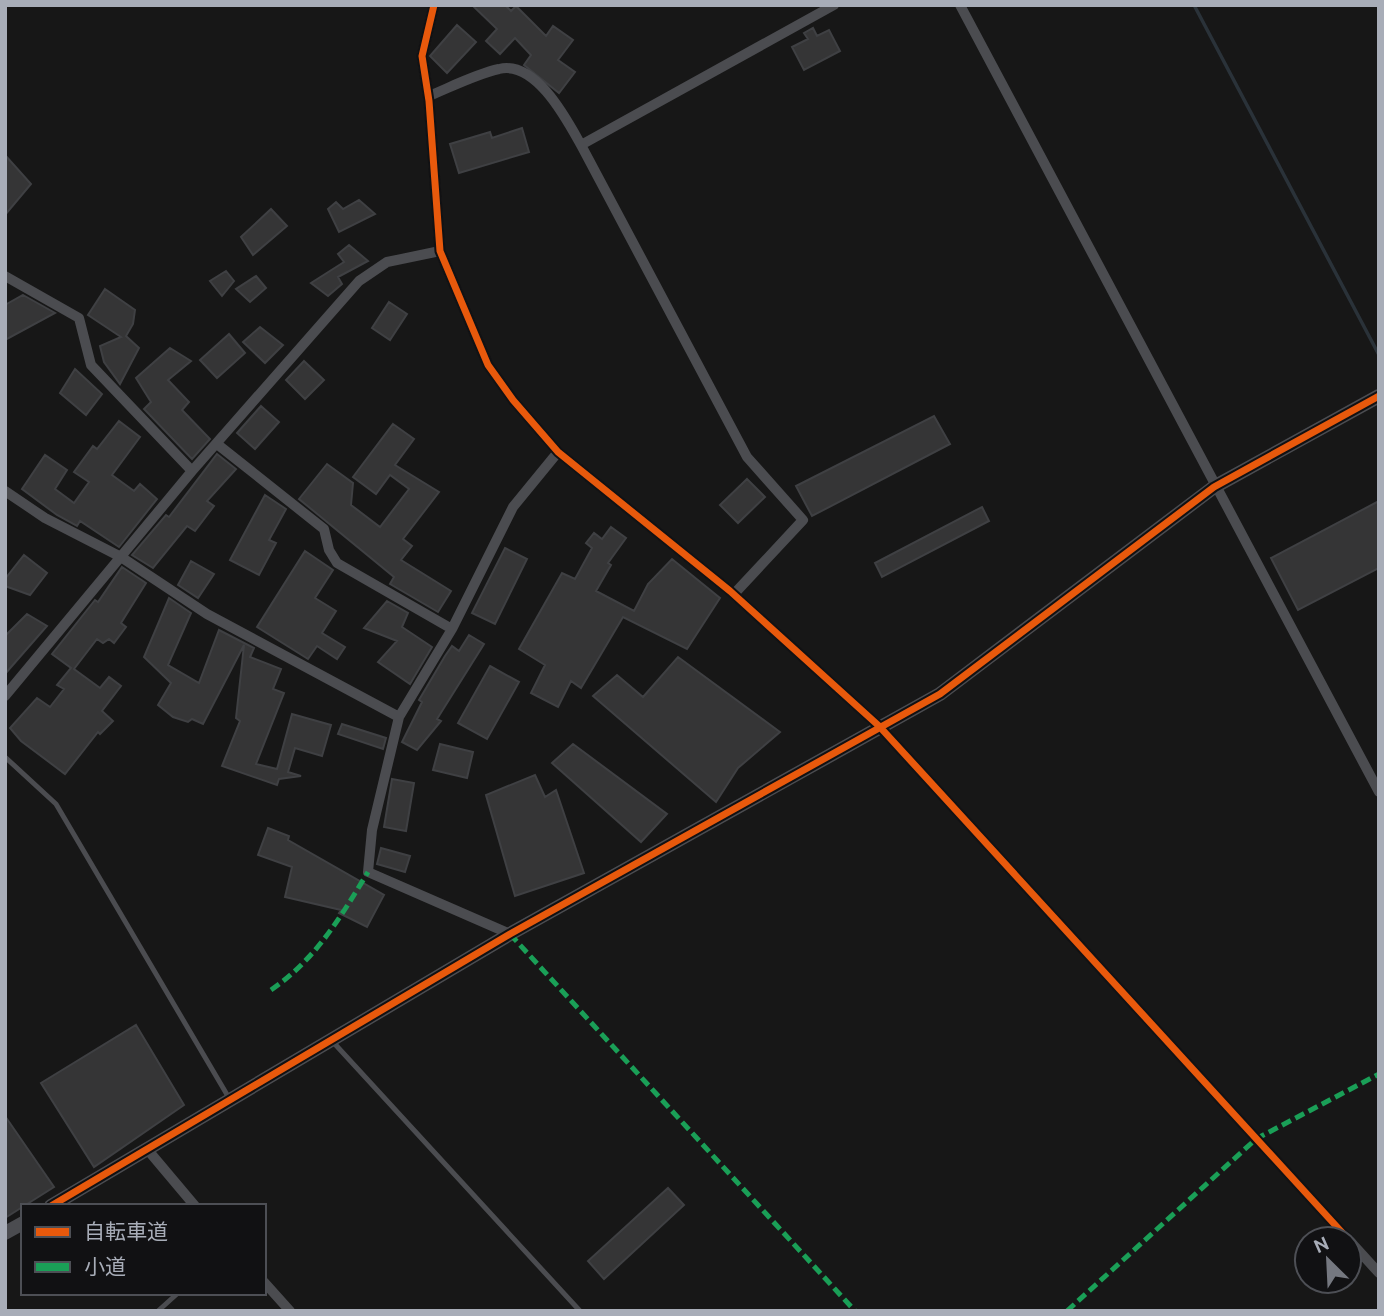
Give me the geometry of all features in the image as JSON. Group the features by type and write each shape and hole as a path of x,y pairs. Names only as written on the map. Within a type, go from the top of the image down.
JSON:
{"street":[{"path":"434,5 422,56 429,96 440,251 488,365 558,452 734,594 880,726 1335,1225"},
{"path":"582,145 834,5"},
{"path":"960,5 1214,487 1379,792"},
{"path":"429,96 502,68 530,76 555,99 747,457 803,520 734,594"},
{"path":"5,696 192,471 359,281 387,262 440,251"},
{"path":"5,276 79,318 90,365 192,471"},
{"path":"54,1204 510,934 940,694 1214,487 1379,397"},
{"path":"217,444 324,529 329,550 337,563 452,629"},
{"path":"510,934 368,872 372,830 398,717 452,629 513,507 558,452"},
{"path":"5,491 44,518 121,557 207,614 398,717"},
{"path":"147,1149 193,1204"},
{"path":"5,1233 21,1224"},
{"path":"1363,1255 1379,1273"},
{"path":"266,1284 290,1311"}],"lane":[{"path":"5,757 56,804 230,1100"},
{"path":"331,1040 580,1311"},
{"path":"158,1311 176,1295"}],"building":[{"path":"472,5 505,5 511,11 516,6 546,36 553,26 573,40 558,60 575,72 559,93 524,65 531,55 515,38 500,54 486,41 497,29"},
{"path":"457,25 476,42 447,73 430,56"},
{"path":"813,28 817,36 829,30 840,51 804,70 792,47 808,39 804,33"},
{"path":"522,128 529,152 459,173 450,144 490,132 492,138"},
{"path":"5,155 31,184 5,215"},
{"path":"359,200 375,214 339,232 328,209 336,202 343,209"},
{"path":"271,209 287,226 253,255 241,237"},
{"path":"349,245 368,261 338,277 342,284 328,296 311,283 344,262 338,254"},
{"path":"226,271 234,281 222,296 210,281"},
{"path":"256,276 266,288 250,302 236,289"},
{"path":"105,289 135,310 133,324 126,336 139,348 120,384 104,362 100,346 121,337 88,315"},
{"path":"23,295 55,313 5,340 5,305"},
{"path":"389,302 407,314 390,340 372,328"},
{"path":"260,327 283,345 265,363 243,342"},
{"path":"229,334 245,353 217,378 200,360"},
{"path":"170,348 191,361 168,380 189,402 182,410 210,439 192,459 144,409 151,402 136,378"},
{"path":"304,361 324,380 305,399 286,380"},
{"path":"75,369 102,394 86,415 60,393"},
{"path":"261,406 279,422 255,449 237,433"},
{"path":"934,416 950,444 812,516 796,486"},
{"path":"119,421 140,437 112,475 134,491 140,484 157,499 119,547 80,521 77,526 57,515 22,489 45,455 67,470 55,489 74,503 89,482 74,472 93,446 97,449"},
{"path":"393,424 414,439 395,465 439,492 403,539 412,546 401,560 451,591 438,612 390,584 394,577 299,499 327,464 353,483 351,505 380,527 409,489 390,475 376,494 353,477"},
{"path":"217,454 236,469 207,501 214,506 195,531 187,526 153,568 132,555 166,515 169,517"},
{"path":"747,479 765,497 738,523 720,505"},
{"path":"265,495 286,509 269,540 276,543 259,575 230,560"},
{"path":"1379,501 1379,568 1298,610 1271,558"},
{"path":"982,507 989,521 882,577 875,563"},
{"path":"611,527 626,538 608,563 611,565 596,591 634,611 648,584 672,559 720,598 687,649 623,617 581,688 571,681 558,707 531,693 545,665 519,649 562,573 575,579 592,548 586,543 594,533 602,539"},
{"path":"505,548 527,559 495,624 472,613"},
{"path":"305,551 333,570 315,598 336,611 322,633 345,647 337,659 317,646 308,659 257,627"},
{"path":"24,555 47,573 30,595 5,586 5,579"},
{"path":"191,561 214,574 198,598 178,585"},
{"path":"122,567 146,583 121,623 126,627 114,643 109,639 103,643 97,639 74,669 100,688 109,677 121,686 102,711 113,721 100,734 98,732 65,774 21,741 10,728 37,698 50,707 64,689 57,685 71,668 52,654 95,600 98,602"},
{"path":"169,598 191,613 168,665 199,683 219,630 254,648 250,657 281,669 273,689 284,693 256,764 277,769 292,714 331,725 322,756 295,748 288,772 301,776 279,779 277,785 222,766 240,721 236,718 244,645 203,724 192,719 188,722 173,717 158,705 171,683 144,657"},
{"path":"387,601 408,613 402,627 432,647 410,684 378,662 397,641 364,628"},
{"path":"27,614 47,626 5,674 5,636"},
{"path":"469,635 484,644 437,719 441,721 417,750 402,742 422,702 419,700 445,656 452,646 459,651"},
{"path":"678,657 780,732 738,768 716,802 593,696 617,675 643,697"},
{"path":"490,666 519,682 487,739 458,723"},
{"path":"342,724 386,738 383,749 338,734"},
{"path":"440,744 473,752 467,778 433,770"},
{"path":"573,744 667,814 641,842 552,763"},
{"path":"535,775 545,797 556,790 584,873 515,896 486,795"},
{"path":"392,779 414,783 406,831 384,827"},
{"path":"268,828 289,836 288,840 384,895 367,927 339,913 341,910 285,897 292,867 258,855"},
{"path":"381,848 410,856 405,872 377,864"},
{"path":"136,1025 184,1105 94,1167 41,1083"},
{"path":"5,1116 54,1187 27,1204 21,1204 21,1208 5,1218"},
{"path":"668,1188 684,1205 604,1279 588,1261"}],"waterway":[{"path":"1194,5 1379,355"}],"marked path":[{"path":"271,990 301,965 326,937 368,872"},
{"path":"510,934 855,1311"},
{"path":"1067,1311 1256,1139 1379,1074"}],"cycle path":[{"path":"434,5 422,56 429,101 440,251 488,365 513,400 558,452 730,591 879,726 1335,1225"},
{"path":"54,1204 510,934 940,694 1214,487 1379,396"}]}
